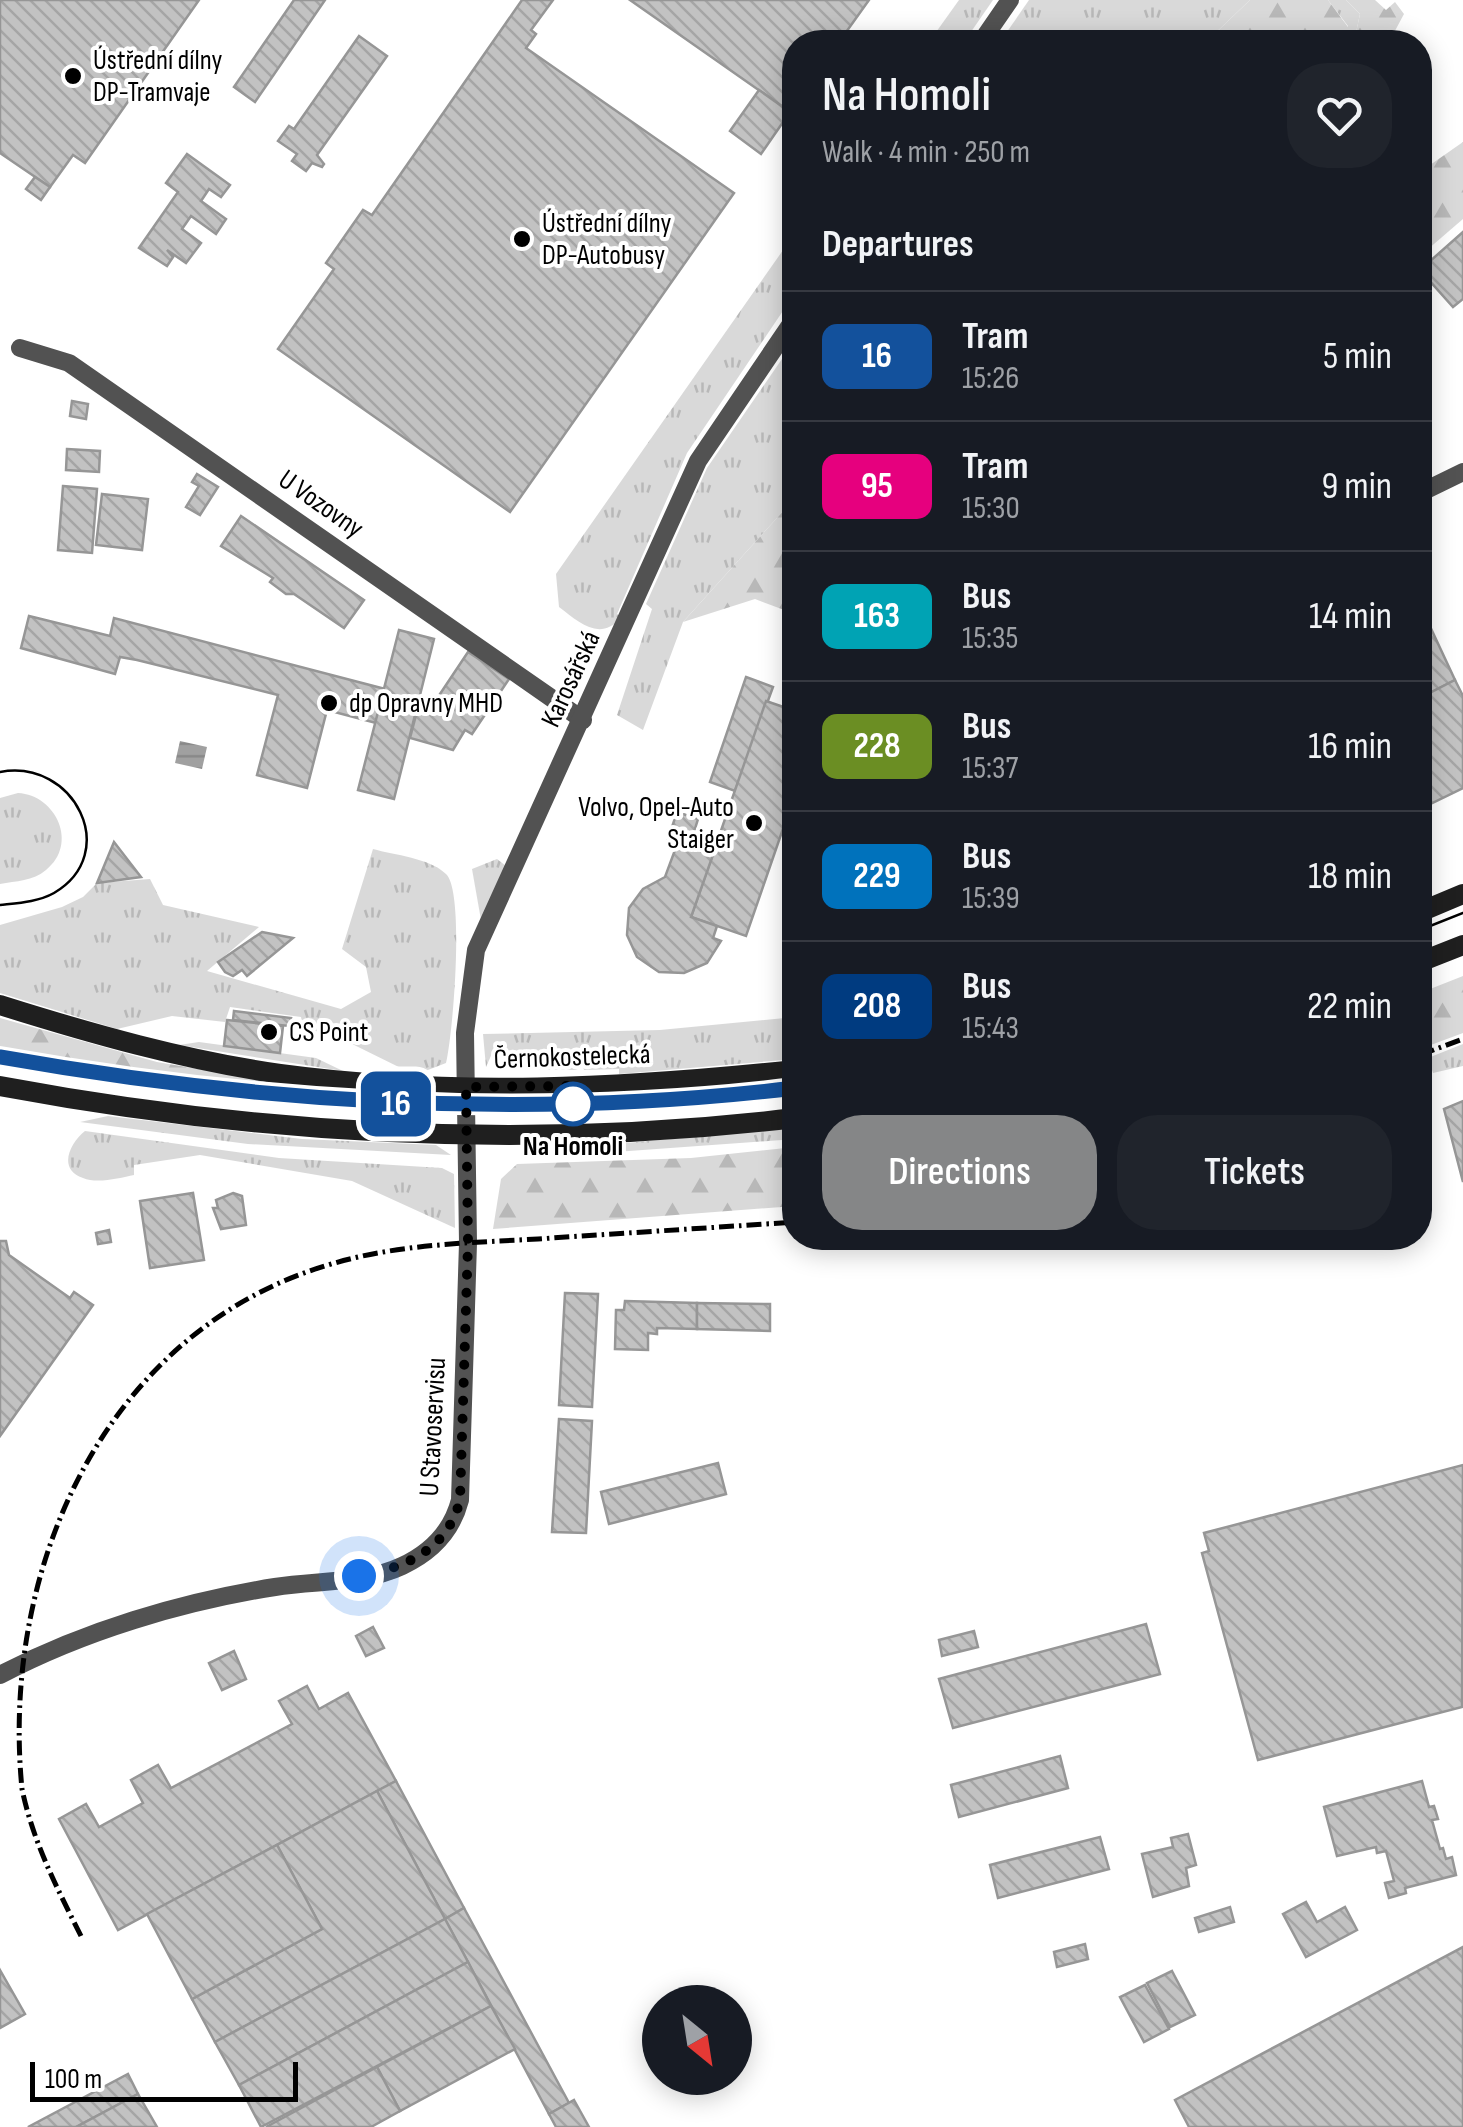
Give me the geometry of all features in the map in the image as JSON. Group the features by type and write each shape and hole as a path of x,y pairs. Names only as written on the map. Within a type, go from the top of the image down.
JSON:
{"main road":[{"path":"1432,907 1463,894"},
{"path":"1432,957 1463,945"},
{"name":"Černokostelecká","path":"0,1006 114,1040 229,1065 360,1083 466,1087 637,1084 782,1071"},
{"path":"0,1086 236,1122 469,1135 688,1128 782,1119"}],"street":[{"path":"989,30 1010,0"},
{"name":"Karosářská","path":"466,1087 467,994 476,950 698,461 782,337"},
{"name":"U Vozovny","path":"20,348 70,363 583,720"},
{"path":"1432,488 1463,472"},
{"name":"U Stavoservisu","path":"0,1676 142,1618 275,1587 389,1571 437,1543 456,1517 460,1500 469,1135 466,1087"}],"green space":[{"path":"959,0 993,0 972,30 938,30"},
{"path":"1029,0 1250,0 1219,30 1008,30"},
{"path":"1250,0 1328,0 1348,27 1348,30 1219,30"},
{"path":"1328,0 1346,0 1360,14 1357,30 1348,30"},
{"path":"1346,0 1375,0 1386,10 1395,2 1404,14 1395,30 1357,30 1360,14"},
{"path":"1463,142 1463,219 1432,246 1432,164"},
{"path":"782,252 782,312 687,453 617,614 621,618 605,629 582,623 559,607 556,574"},
{"path":"782,359 782,512 683,622 643,730 617,715 652,609 646,604 707,468"},
{"path":"782,512 782,609 755,599 683,622"},
{"path":"18,793 43,802 52,811 59,822 61,847 56,859 41,874 0,884 0,798"},
{"path":"373,849 431,864 446,874 452,886 456,964 446,1063 415,1075 344,1040 303,1027 301,1017 230,1007 225,1022 172,1016 117,1029 0,993 0,925 62,907 83,897 97,883 150,879 163,905 259,927 207,971 341,1009 371,992 366,967 342,949"},
{"path":"497,859 506,866 481,920 472,869"},
{"path":"1463,976 1463,1033 1432,1045 1432,988"},
{"path":"0,1018 157,1062 351,1095 212,1086 0,1051"},
{"path":"782,1018 782,1060 619,1074 619,1069 584,1070 583,1066 576,1070 504,1069 507,1053 494,1049 486,1067 483,1034 660,1030"},
{"path":"199,1042 316,1058 343,1071 179,1045"},
{"path":"1463,1044 1463,1066 1433,1073 1432,1056"},
{"path":"108,1116 302,1139 436,1145 451,1155 248,1144 80,1122"},
{"path":"782,1129 782,1140 615,1152 615,1144"},
{"path":"85,1131 279,1158 442,1168 454,1174 455,1228 352,1181 200,1155 134,1165 134,1175 89,1180 75,1174 68,1162 71,1149"},
{"path":"782,1148 782,1207 493,1229 501,1179 517,1164 691,1158"}],"shaded area":[{"path":"180,741 207,747 202,769 175,763"}],"building":[{"name":"Ústřední dílny DP-Tramvaje","path":"0,0 199,0 85,163 73,155 50,187 0,153"},
{"path":"294,0 325,0 255,102 234,87"},
{"name":"Ústřední dílny DP-Autobusy","path":"522,0 553,0 531,30 536,34 526,48 734,193 510,512 278,349 334,269 326,263 363,210 372,215"},
{"path":"630,0 869,0 848,30 782,30 782,106"},
{"path":"359,36 387,56 317,155 322,167 312,163 306,171 292,161 297,154 278,141 289,126 294,129"},
{"path":"759,90 782,106 782,124 761,154 730,131"},
{"path":"187,154 230,185 221,197 209,189 201,201 226,219 216,234 191,216 182,229 201,243 186,263 167,250 173,257 167,266 139,248 178,192 166,183"},
{"path":"35,177 50,187 41,200 26,189"},
{"path":"1463,232 1463,299 1453,307 1432,283 1432,259"},
{"path":"72,401 88,404 86,419 70,416"},
{"path":"67,449 100,451 99,472 66,470"},
{"path":"197,474 218,487 200,515 186,507 199,486 192,482"},
{"path":"63,486 97,489 92,553 58,550"},
{"path":"102,494 148,499 142,550 96,545"},
{"path":"241,516 364,600 344,628 294,594 286,594 270,582 273,578 221,546"},
{"name":"dp Opravny MHD","path":"29,616 110,636 114,618 385,689 376,723 327,710 307,788 257,775 278,695 137,660 120,657 115,674 21,648"},
{"path":"399,630 434,639 394,799 358,790"},
{"path":"1432,631 1455,680 1432,692"},
{"path":"468,652 509,679 472,734 465,730 453,750 410,738 420,700 434,703"},
{"path":"746,677 773,687 735,791 710,782"},
{"path":"1455,680 1463,696 1463,788 1432,803 1432,692"},
{"name":"Volvo, Opel-Auto Staiger","path":"766,701 782,707 782,832 746,936 691,917"},
{"path":"677,812 698,819 690,845 714,852 691,917 717,926 713,938 721,941 707,963 684,973 659,972 637,957 627,935 629,908 643,889 665,877 678,842 668,839"},
{"path":"114,842 141,877 97,883"},
{"path":"262,932 293,938 247,976 242,970 233,976 225,972 218,962"},
{"path":"234,1011 291,1018 289,1026 233,1020"},
{"path":"227,1020 283,1026 280,1053 224,1046"},
{"path":"1463,1101 1463,1182 1444,1109"},
{"path":"193,1193 204,1260 150,1268 140,1201"},
{"path":"233,1193 242,1196 246,1225 221,1229 213,1208 218,1208 216,1200"},
{"path":"109,1230 111,1242 98,1244 96,1233"},
{"path":"0,1241 6,1241 9,1255 70,1298 74,1292 93,1305 0,1436"},
{"path":"565,1293 598,1294 592,1407 559,1405"},
{"path":"625,1301 697,1303 697,1329 657,1328 657,1334 648,1333 648,1350 615,1349 616,1310 624,1310"},
{"path":"697,1303 770,1304 770,1331 697,1329"},
{"path":"559,1419 592,1421 586,1533 552,1532"},
{"path":"718,1463 726,1494 609,1524 601,1492"},
{"path":"1463,1465 1462,1707 1258,1760 1202,1553 1209,1551 1204,1533"},
{"path":"1146,1624 1160,1674 953,1728 939,1679"},
{"path":"373,1627 384,1648 366,1656 356,1636"},
{"path":"974,1631 978,1647 942,1656 939,1640"},
{"path":"234,1651 246,1679 222,1690 209,1663"},
{"path":"307,1686 319,1709 348,1693 396,1781 118,1930 59,1819 86,1804 99,1827 143,1803 131,1780 158,1765 171,1788 292,1724 279,1701"},
{"path":"1060,1756 1068,1788 959,1817 951,1785"},
{"path":"396,1781 464,1908 445,1919 377,1791"},
{"path":"1422,1781 1429,1807 1434,1806 1438,1819 1432,1820 1440,1849 1443,1848 1446,1859 1452,1857 1456,1875 1405,1888 1406,1893 1389,1898 1385,1883 1394,1881 1386,1851 1377,1853 1376,1847 1337,1856 1324,1807"},
{"path":"377,1791 445,1919 215,2042 192,1999 322,1929 277,1845"},
{"path":"1188,1834 1196,1865 1186,1868 1189,1886 1153,1897 1142,1854 1173,1847 1171,1838"},
{"path":"1100,1837 1109,1869 998,1898 990,1865"},
{"path":"277,1845 322,1929 192,1999 147,1914"},
{"path":"1306,1902 1317,1922 1345,1907 1357,1930 1306,1957 1283,1914"},
{"path":"1230,1907 1234,1922 1199,1932 1195,1918"},
{"path":"464,1908 569,2103 549,2114 445,1919"},
{"path":"445,1919 468,1962 239,2085 215,2042"},
{"path":"1085,1944 1088,1959 1057,1967 1054,1952"},
{"path":"1463,1947 1463,2127 1189,2127 1175,2100"},
{"path":"468,1962 491,2006 261,2127 239,2085"},
{"path":"0,1970 25,2014 0,2028"},
{"path":"1172,1971 1195,2015 1170,2027 1147,1983"},
{"path":"1145,1985 1169,2029 1144,2042 1120,1997"},
{"path":"491,2006 515,2049 400,2111 377,2067"},
{"path":"377,2067 400,2111 371,2127 266,2127"},
{"path":"128,2074 138,2094 76,2127 28,2127"},
{"path":"138,2094 157,2127 76,2127"},
{"path":"574,2100 589,2127 556,2127 549,2114"}],"tram line":[{"path":"0,772 26,772 49,779 68,794 80,812 86,833 85,855 74,876 54,893 0,905"},
{"path":"1432,925 1463,913"},
{"path":"0,1057 198,1087 397,1102 596,1103 782,1089"},
{"name":"16","path":"0,1057 212,1090 415,1105 541,1106 782,1089"}],"railway":[{"path":"1432,1051 1463,1039"},
{"path":"81,1936 39,1846 22,1789 20,1705 29,1622 51,1543 84,1468 128,1401 184,1343 250,1297 354,1258 458,1243 782,1223"}],"place":[{"name":"Ústřední dílny DP-Tramvaje","path":"73,76"},
{"name":"Ústřední dílny DP-Autobusy","path":"522,239"},
{"name":"dp Opravny MHD","path":"329,703"},
{"name":"Volvo, Opel-Auto Staiger","path":"754,823"},
{"name":"CS Point","path":"269,1032"},
{"name":"Na Homoli","path":"573,1104"}],"route":[{"path":"359,1576 389,1571 422,1555 448,1530 460,1500 468,1243 466,1087 567,1086 573,1104"}]}
